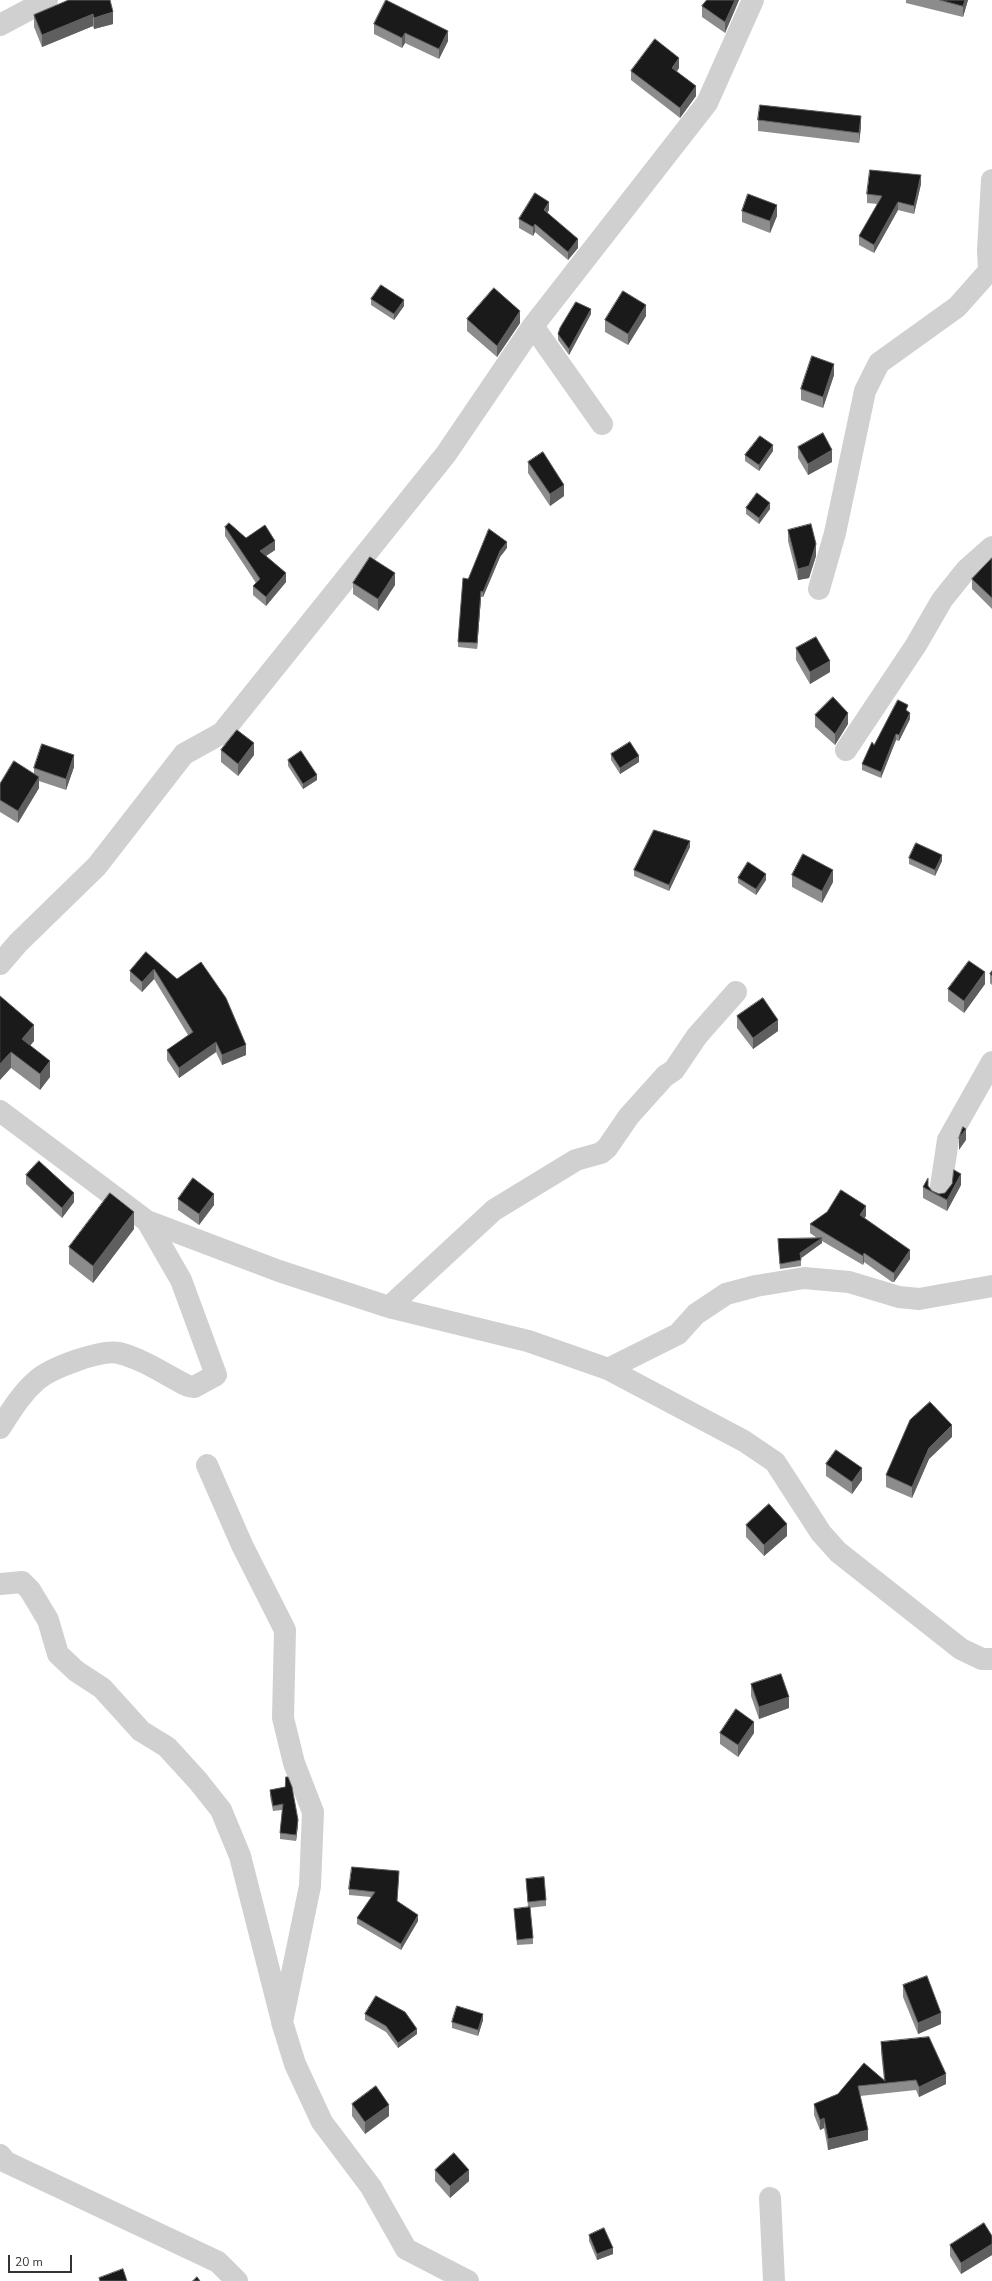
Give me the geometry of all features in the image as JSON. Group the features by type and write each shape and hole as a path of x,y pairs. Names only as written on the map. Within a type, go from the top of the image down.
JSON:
{"street":[{"path":"0,26 47,0"},
{"path":"0,964 18,943 98,866 184,754 222,733 446,454 533,326 707,103 754,0"},
{"path":"819,589 835,533 865,391 879,363 957,307 990,272 988,250 992,180"},
{"path":"533,326 602,424"},
{"path":"846,750 916,645 942,600 966,570 992,547"},
{"path":"389,1307 494,1210 576,1160 601,1153 607,1148 629,1116 654,1087 674,1070 697,1036 736,992"},
{"path":"940,1193 948,1140 992,1062"},
{"path":"0,1111 147,1221 279,1271 389,1307 528,1341 608,1369 744,1441 775,1462 821,1533 838,1552 961,1649 982,1659 992,1659"},
{"path":"0,1428 19,1398 38,1379 80,1359 99,1353 119,1353 140,1361 188,1386 194,1387 216,1375 181,1280 147,1221"},
{"path":"608,1369 678,1334 696,1314 726,1294 756,1286 804,1278 849,1282 899,1298 919,1299 992,1286"},
{"path":"207,1465 242,1544 285,1630 283,1718 294,1763 313,1812 310,1886 282,2022"},
{"path":"0,1584 22,1582 30,1590 48,1620 58,1654 76,1670 102,1688 141,1730 167,1747 222,1810 240,1856 282,2022 295,2064 322,2122 371,2187 406,2249 468,2281"},
{"path":"0,2155 6,2162 218,2262 237,2281"},
{"path":"770,2198 774,2281"}],"building":[{"path":"69,0 110,0 113,12 94,18 93,14 42,35 34,15"},
{"path":"386,0 448,31 439,49 405,33 402,38 374,24"},
{"path":"707,0 735,0 725,22 702,6"},
{"path":"940,0 965,0 963,6"},
{"path":"655,39 679,58 672,68 696,86 680,108 631,71"},
{"path":"760,105 861,116 859,133 758,120"},
{"path":"870,170 921,175 914,206 898,202 874,245 859,236 882,196 867,194"},
{"path":"535,193 549,202 544,210 578,239 568,252 535,224 533,227 519,219"},
{"path":"748,194 777,205 770,221 742,211"},
{"path":"381,285 404,300 394,314 371,299"},
{"path":"494,288 520,311 497,346 467,319"},
{"path":"623,291 646,305 628,334 605,320"},
{"path":"576,302 591,309 569,349 558,334"},
{"path":"812,356 834,364 823,397 801,389"},
{"path":"823,433 832,450 808,464 798,447"},
{"path":"760,436 773,445 759,465 745,455"},
{"path":"543,452 564,485 550,494 528,462"},
{"path":"757,493 770,503 759,518 746,508"},
{"path":"229,523 246,538 265,525 275,541 260,551 286,573 266,597 253,586 260,579 225,527"},
{"path":"811,524 816,544 809,566 798,569 788,530"},
{"path":"489,529 507,542 500,551 483,592 481,591 477,643 458,642 463,578 468,579"},
{"path":"370,557 395,573 378,599 353,583"},
{"path":"992,558 992,598 972,579"},
{"path":"816,637 830,661 810,672 796,648"},
{"path":"833,697 848,713 835,734 815,715"},
{"path":"898,700 908,705 906,710 910,713 899,735 896,734 881,772 862,764 872,742 874,745"},
{"path":"237,730 254,743 238,764 221,750"},
{"path":"630,742 639,756 620,768 611,754"},
{"path":"42,744 74,755 66,779 34,768"},
{"path":"301,751 317,775 303,784 288,760"},
{"path":"14,761 39,777 18,811 0,800 0,784"},
{"path":"654,830 690,841 669,885 634,870"},
{"path":"916,843 942,855 935,870 909,858"},
{"path":"803,854 833,870 822,891 792,875"},
{"path":"748,862 766,874 756,889 738,878"},
{"path":"146,952 177,979 201,962 226,998 246,1045 222,1055 216,1042 179,1068 167,1050 193,1032 154,969 142,982 130,971"},
{"path":"969,961 985,972 964,1001 948,989"},
{"path":"0,996 34,1025 22,1039 50,1061 40,1074 11,1052 0,1064"},
{"path":"763,998 778,1020 753,1038 737,1016"},
{"path":"963,1127 966,1129 959,1138"},
{"path":"39,1161 74,1193 62,1208 26,1175"},
{"path":"954,1170 961,1174 947,1200 923,1187 928,1178 928,1186 932,1191 939,1194 945,1193 952,1184"},
{"path":"193,1178 214,1194 199,1214 178,1199"},
{"path":"841,1190 866,1206 860,1215 910,1250 894,1273 864,1253 863,1256 810,1224 827,1212"},
{"path":"110,1193 134,1212 93,1266 69,1247"},
{"path":"822,1238 800,1253 801,1260 780,1264 778,1239"},
{"path":"930,1402 952,1425 929,1448 912,1487 886,1475 910,1420"},
{"path":"836,1450 862,1468 852,1482 826,1464"},
{"path":"769,1504 787,1524 764,1545 746,1525"},
{"path":"781,1674 789,1697 759,1707 751,1684"},
{"path":"736,1709 754,1722 738,1745 720,1733"},
{"path":"286,1777 288,1777 292,1787 298,1820 296,1835 280,1833 283,1804 273,1806 270,1790 285,1787"},
{"path":"352,1867 399,1871 397,1901 418,1915 401,1944 357,1918 375,1892 349,1889"},
{"path":"544,1877 546,1900 528,1902 526,1879"},
{"path":"530,1907 533,1938 517,1940 514,1909"},
{"path":"927,1976 941,2013 918,2023 903,1985"},
{"path":"376,1996 405,2012 417,2029 398,2043 386,2026 365,2014"},
{"path":"457,2006 483,2014 478,2030 452,2022"},
{"path":"929,2037 946,2074 919,2087 916,2080 858,2086 868,2130 828,2139 824,2118 820,2120 814,2104 838,2094 864,2063 885,2081 881,2042"},
{"path":"376,2086 389,2105 365,2122 352,2104"},
{"path":"454,2153 469,2170 450,2186 435,2170"},
{"path":"984,2223 992,2236 992,2244 961,2263 950,2245"},
{"path":"604,2228 613,2248 597,2254 589,2235"},
{"path":"123,2269 127,2281 100,2281 99,2278"},
{"path":"197,2277 200,2281 193,2281"}]}
